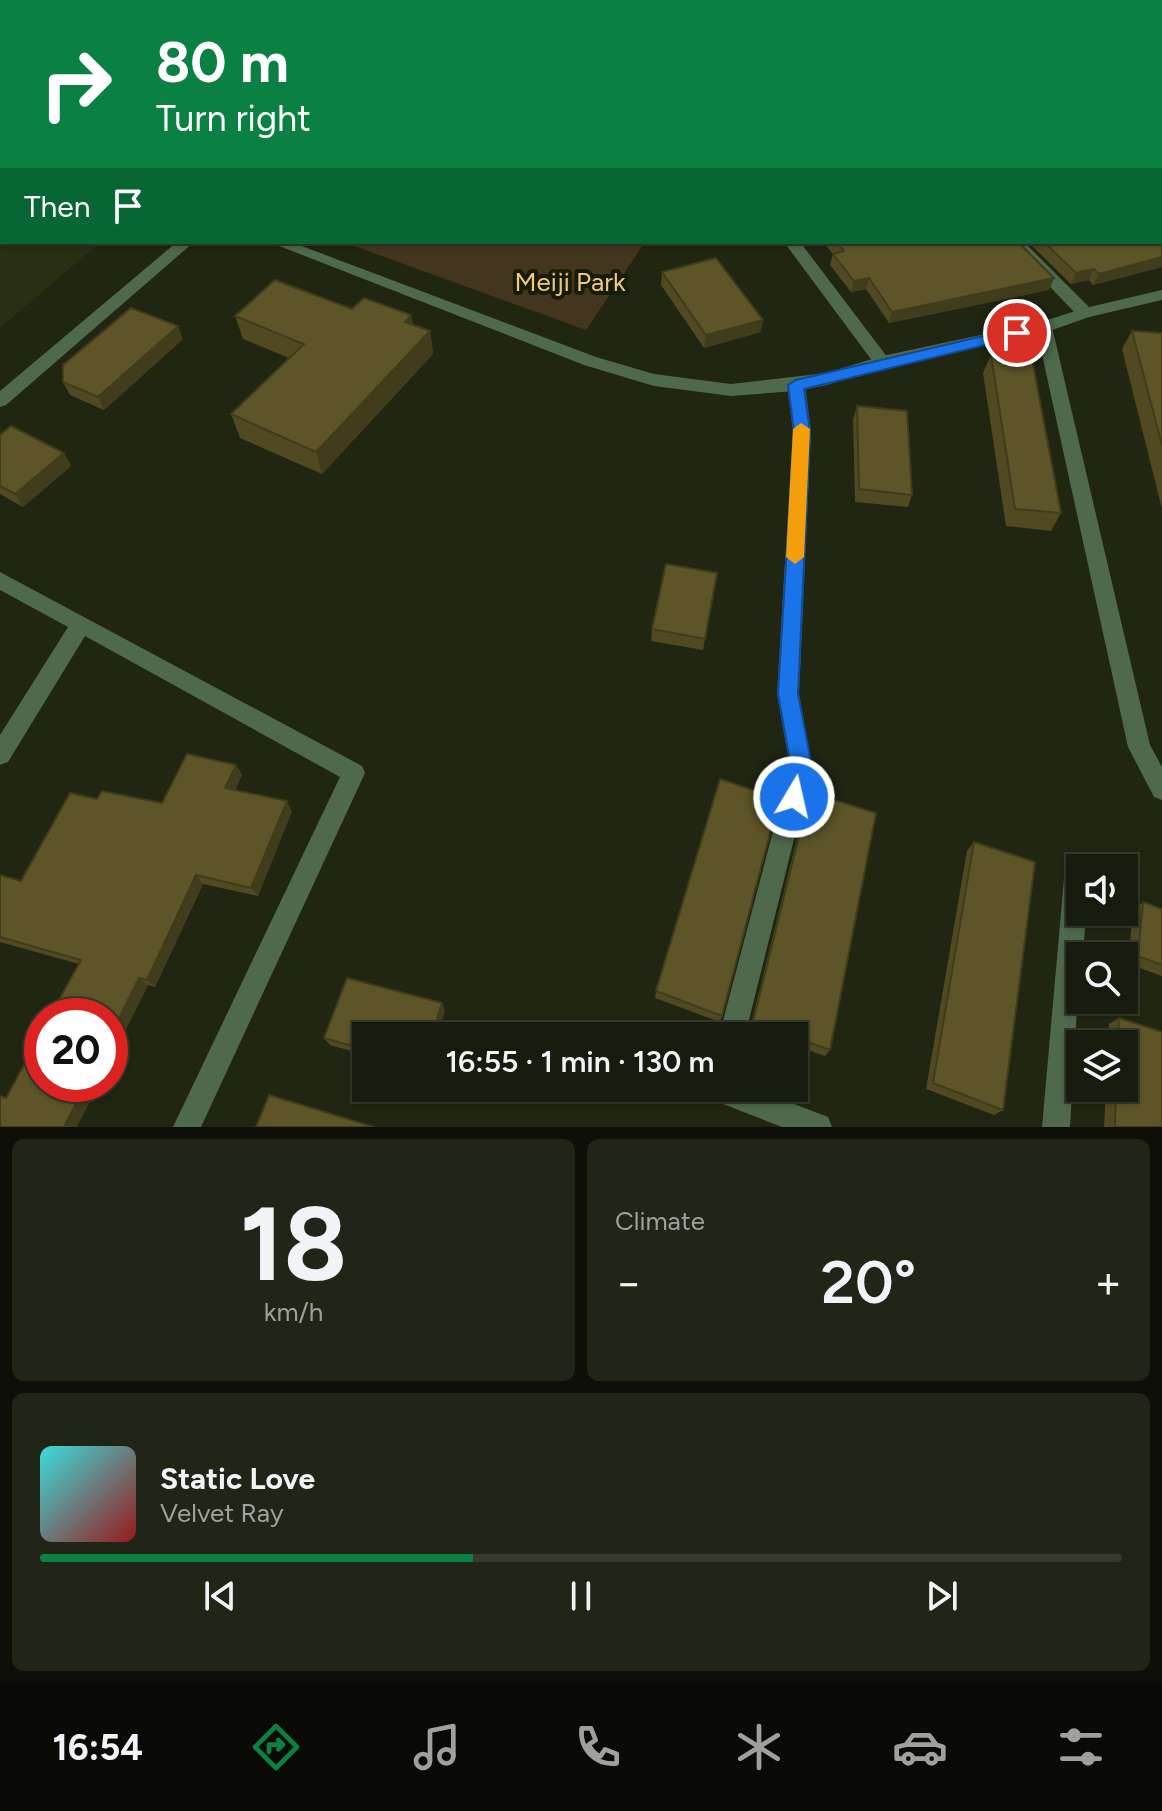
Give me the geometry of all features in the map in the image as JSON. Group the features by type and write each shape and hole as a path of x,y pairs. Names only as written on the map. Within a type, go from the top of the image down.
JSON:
{"street":[{"path":"0,401 184,244"},
{"path":"282,244 590,361 654,380 731,390 796,385 882,362 1044,327 1085,313 1162,295"},
{"path":"794,244 882,362"},
{"path":"1017,244 1085,313"},
{"path":"1044,327 1139,747 1162,789"},
{"path":"736,1022 801,767 788,694 802,431 796,385"},
{"path":"0,580 354,773 187,1127"},
{"path":"0,755 80,626"},
{"path":"1056,1127 1072,926"},
{"path":"755,1102 818,1127"}],"shaded area":[{"path":"0,244 99,244 0,328"}],"green space":[{"name":"Meiji Park","path":"349,244 644,244 586,330"}],"building":[{"path":"838,244 1020,244 1054,278 892,312 869,278 854,281 833,254 844,251"},
{"path":"1046,244 1162,244 1162,257 1099,274 1094,269 1076,273"},
{"path":"716,258 763,320 706,335 662,272"},
{"path":"275,280 352,309 364,298 411,315 405,322 430,331 316,452 231,414 304,344 235,316"},
{"path":"131,308 178,326 98,397 63,382 63,365"},
{"path":"1132,331 1162,333 1162,445"},
{"path":"991,355 1032,359 1061,513 1015,509"},
{"path":"857,406 907,411 912,495 859,489"},
{"path":"11,426 64,453 15,494 0,486 0,435"},
{"path":"666,564 717,573 705,639 652,629"},
{"path":"187,754 236,765 225,788 287,801 251,888 196,875 147,980 139,978 128,1000 60,998 81,960 0,937 0,875 21,881 70,793 97,799 102,791 162,803"},
{"path":"720,779 779,799 722,1016 656,991"},
{"path":"818,795 876,813 830,1050 808,1042 808,1022 753,1022 806,808 814,811"},
{"path":"974,842 1035,862 1003,1110 933,1083"},
{"path":"1143,902 1162,909 1162,965 1138,956"},
{"path":"347,978 442,1003 436,1022 352,1022 352,1046 324,1038"},
{"path":"1119,1018 1162,1032 1162,1127 1115,1127 1116,1102 1138,1102 1138,1030 1119,1030"},
{"path":"24,1065 24,1102 77,1102 64,1127 0,1127 0,1096 6,1098"},
{"path":"269,1095 374,1127 256,1127"}],"slow traffic":[{"path":"795,557 801,429"}],"route":[{"path":"794,797 801,767 788,694 802,431 796,385 882,362 1017,333"}]}
